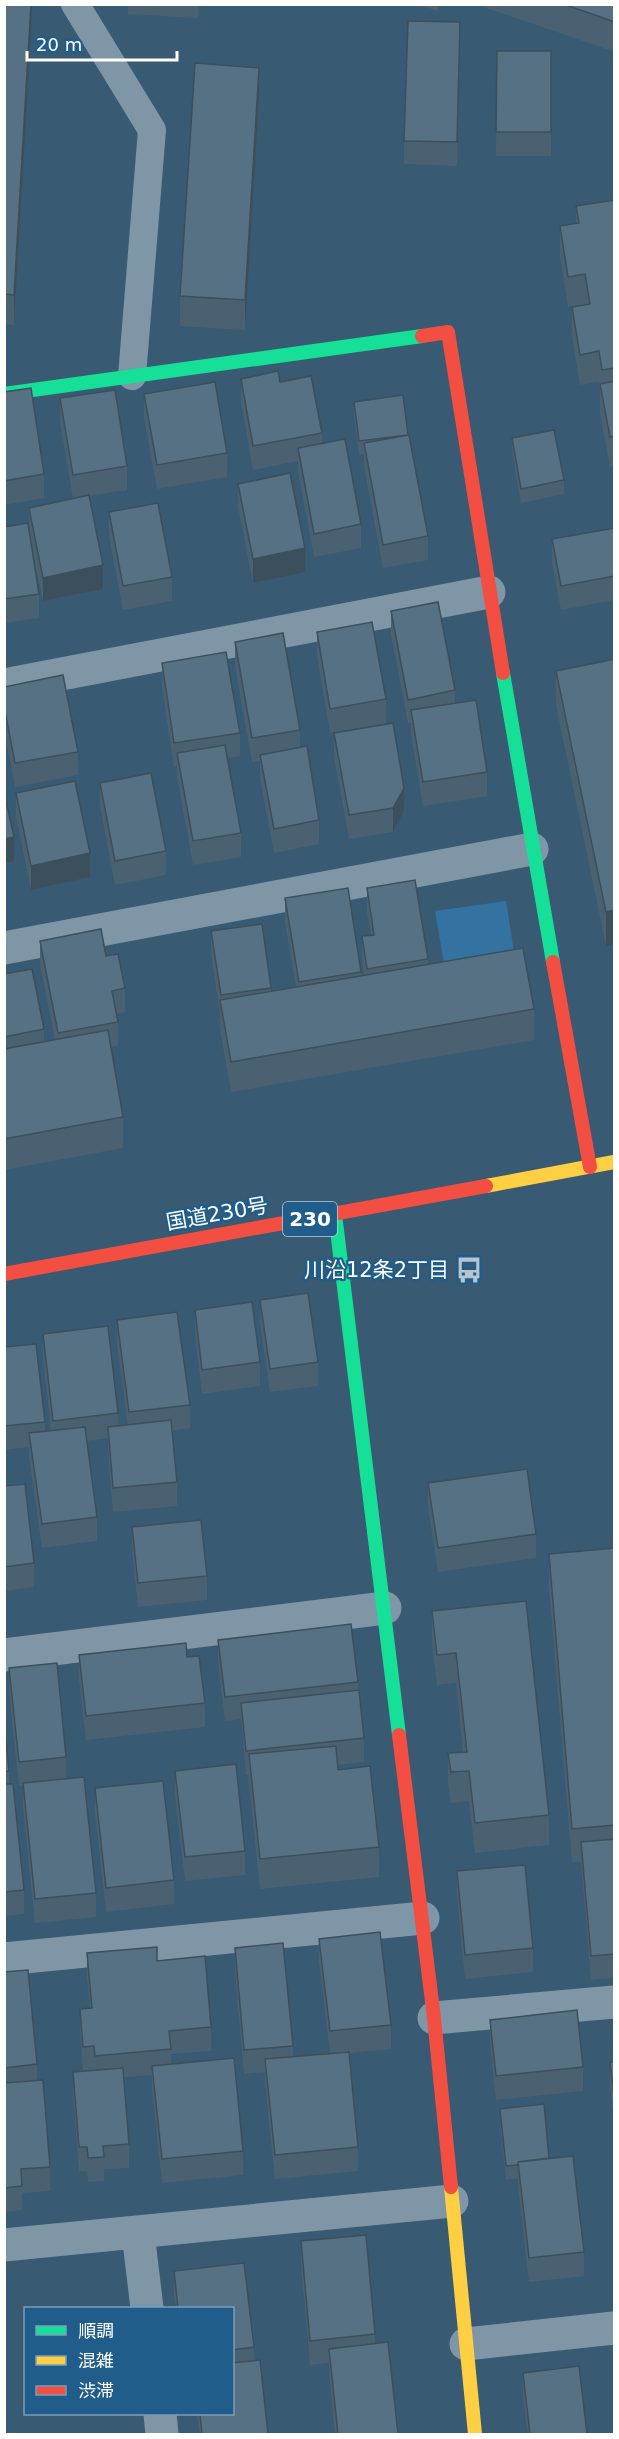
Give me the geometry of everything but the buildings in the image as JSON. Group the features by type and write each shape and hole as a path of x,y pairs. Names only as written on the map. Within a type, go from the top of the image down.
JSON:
{"main road":[{"path":"4,394 447,332 532,849 590,1167"},
{"name":"国道230号","path":"4,1274 615,1162"},
{"path":"335,1214 423,1918 475,2434"}],"street":[{"path":"4,685 489,592"},
{"path":"4,948 532,849"},
{"path":"4,1655 385,1608"},
{"path":"4,1959 423,1918"},
{"path":"434,2018 615,2002"},
{"path":"4,2245 453,2201"},
{"path":"138,2233 147,2307"},
{"path":"466,2344 615,2328"},
{"path":"160,2415 162,2434"}],"lane":[{"path":"75,4 152,130 132,376"}],"shaded area":[{"path":"506,901 517,971 447,981 435,911"}],"traffic: fast":[{"path":"4,394 422,336"},
{"path":"503,673 553,962"},
{"path":"335,1214 399,1735"}],"traffic: slow":[{"path":"486,1186 614,1162"},
{"path":"451,2187 475,2434"}],"traffic: jam":[{"path":"422,336 448,332 503,673"},
{"path":"553,962 590,1167"},
{"path":"4,1274 486,1186"},
{"path":"399,1735 434,2018 451,2187"}],"place":[{"name":"川沿12条2丁目","path":"469,1270"}]}
